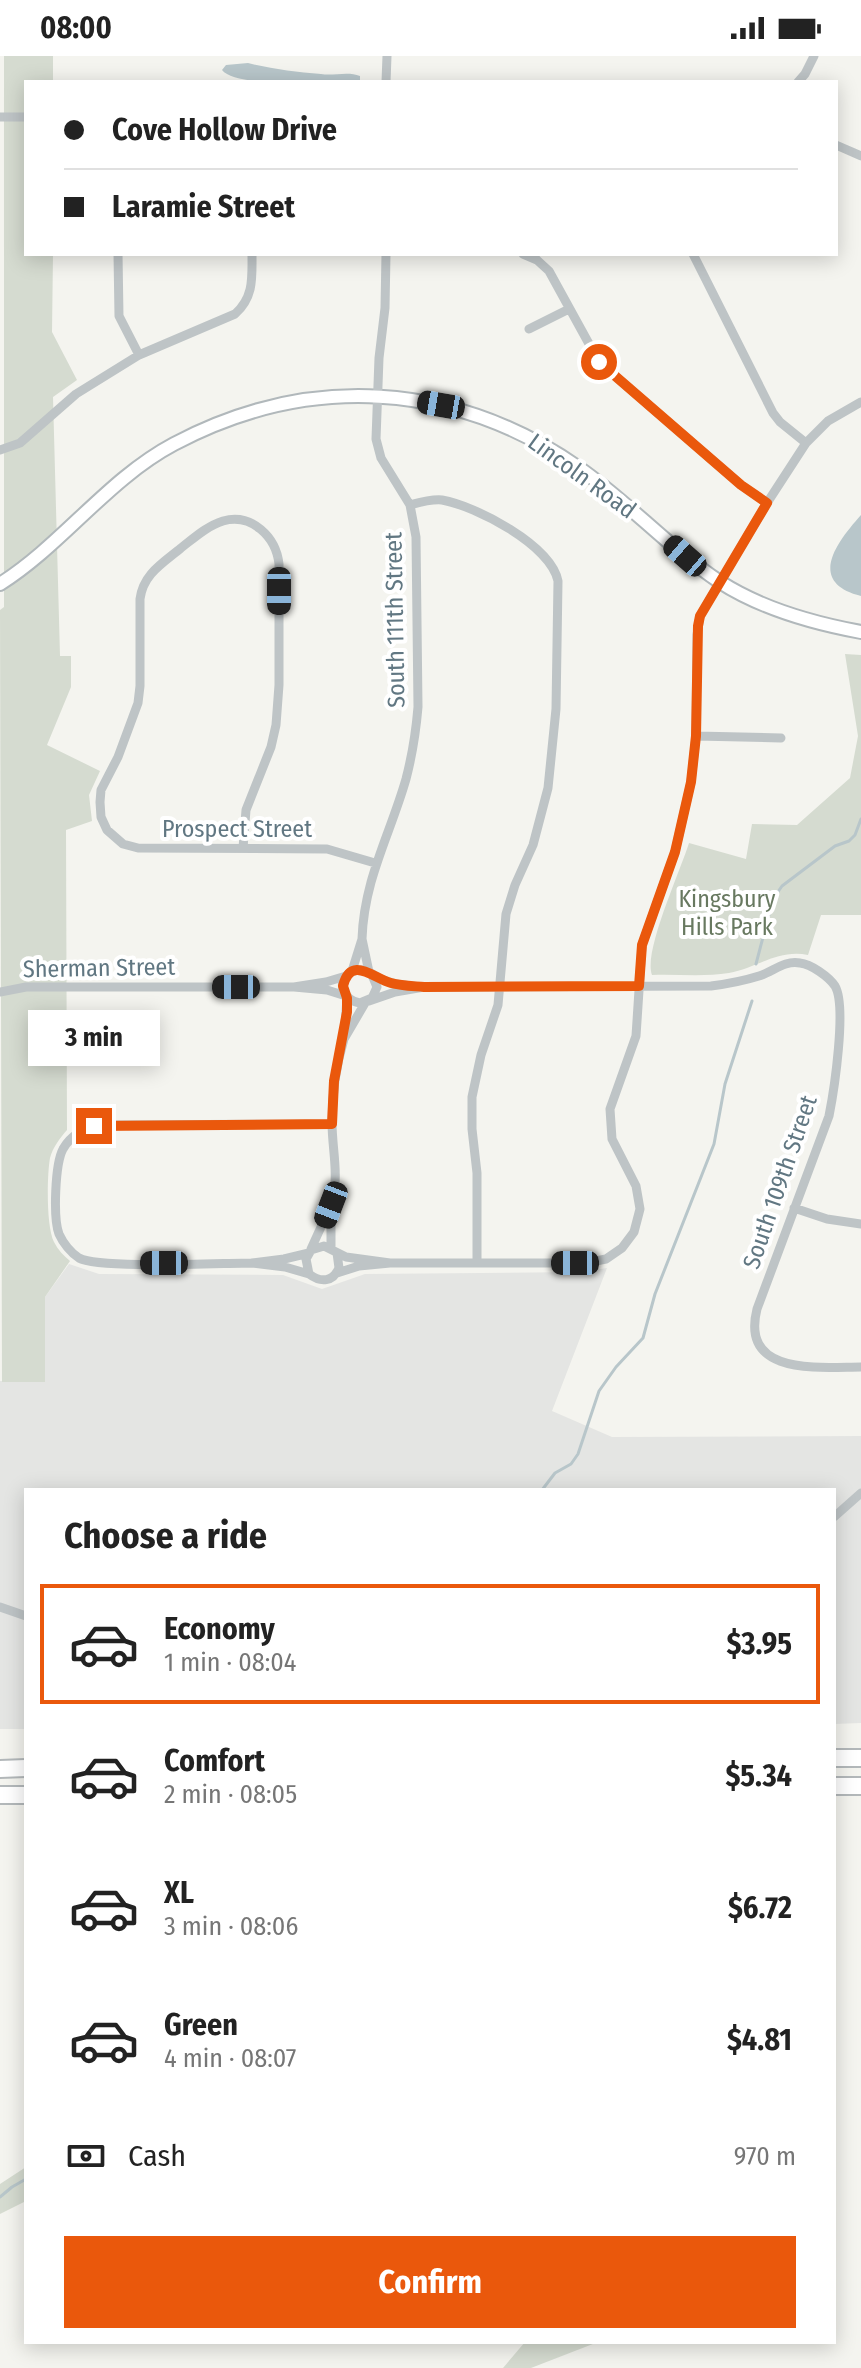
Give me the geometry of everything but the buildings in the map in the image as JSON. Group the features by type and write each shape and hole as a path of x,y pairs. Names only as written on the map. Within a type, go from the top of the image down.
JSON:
{"highway":[{"path":"836,1758 861,1758"},
{"path":"0,1769 24,1768"},
{"path":"836,1786 861,1786"},
{"path":"0,1795 24,1795"}],"street":[{"path":"386,80 387,56"},
{"path":"799,80 814,56"},
{"path":"0,117 24,117"},
{"path":"838,146 861,156"},
{"path":"118,256 119,316 139,355"},
{"path":"0,450 20,443 76,394 139,355 223,321 244,306 252,287 252,256"},
{"name":"South 111th Street","path":"349,974 362,939 366,895 375,863 405,780 416,730 419,683 416,537 410,505 377,449 377,396 386,256"},
{"path":"527,256 549,271 599,362 741,485 767,503"},
{"path":"694,256 773,413 806,443"},
{"path":"529,329 569,309"},
{"name":"Lincoln Road","path":"0,584 31,562 138,465 203,429 274,405 338,396 377,396 410,399 465,411 490,418 538,441 581,469 720,582 795,617 861,632"},
{"path":"332,1124 94,1126 77,1133 64,1147 57,1167 59,1234 73,1253 87,1261 252,1263 285,1267 323,1281 359,1266 390,1263 596,1261 614,1255 634,1232 639,1201 636,1186 615,1149 610,1118 614,1094 636,1036 642,945 669,871 686,810 696,736 700,616 806,443 828,421 861,402"},
{"path":"410,505 445,501 488,518 541,552 552,564 557,577 557,693 551,766 538,829 506,914 496,1013 481,1055 472,1097 477,1173 477,1262"},
{"name":"Prospect Street","path":"243,848 246,810 271,747 276,725 279,564 276,550 267,534 252,524 234,520 207,528 153,571 143,586 140,599 140,693 118,757 101,790 100,807 105,826 119,841 138,848 327,849 375,863"},
{"path":"696,736 781,738"},
{"name":"South 111th Street","path":"362,939 371,974"},
{"name":"South 109th Street","path":"639,986 731,984 784,964 801,962 821,973 836,987 839,1008 834,1089 829,1116 755,1317 758,1338 772,1357 783,1364 798,1367 861,1367"},
{"path":"309,1274 305,1265 331,1205 337,1177 332,1124 334,1081 344,1039 346,997 343,986 349,974 361,970 395,984 424,987 639,986"},
{"name":"Sherman Street","path":"294,987 326,982 349,974"},
{"path":"344,1039 376,991 371,974"},
{"name":"Sherman Street","path":"0,992 26,987 294,987 327,990 346,997"},
{"path":"346,997 356,1003 367,1002 395,992 424,987"},
{"path":"331,1205 334,1250 340,1263 337,1273"},
{"path":"794,1208 827,1219 861,1224"},
{"path":"252,1263 284,1259 324,1246 355,1259 390,1263"},
{"path":"836,1515 861,1493"},
{"path":"0,1607 24,1615"}],"shaded area":[{"path":"248,63 275,69 355,75 360,76 360,80 246,80 222,70 226,65"},
{"path":"861,515 861,596 844,590 834,581 831,560 843,537"},
{"path":"69,1264 99,1274 283,1275 322,1289 365,1274 581,1272 607,1268 552,1411 612,1437 861,1436 861,1723 836,1724 836,1488 24,1488 24,1729 0,1729 0,1381 45,1381 45,1297"}],"green space":[{"path":"4,56 53,56 53,80 24,80 24,256 53,256 52,332 77,380 53,397 60,656 71,656 71,687 47,745 100,771 89,795 92,821 66,830 67,1130 50,1158 48,1200 51,1234 61,1253 70,1261 45,1297 45,1382 2,1382 0,610 4,607"},
{"name":"Kingsbury Hills Park","path":"845,654 861,655 861,915 821,915 808,955 777,957 729,973 652,975 657,931 689,843 746,859 752,824 797,825 850,778 858,736"},
{"path":"24,2168 24,2202 0,2214 0,2184"},
{"path":"523,2344 593,2344 531,2368 503,2368"}],"waterway":[{"path":"756,964 773,899 782,886 835,846 849,841 861,819"},
{"path":"544,1488 555,1473 571,1464 578,1454 599,1391 643,1338 655,1294 714,1144 725,1084 752,1001"},
{"path":"0,2197 24,2180"}],"route":[{"path":"94,1126 332,1124 334,1081 347,1012 343,982 353,971 365,971 395,984 424,987 639,986 642,945 675,852 691,782 696,736 700,616 767,503 741,485 599,362"}]}
